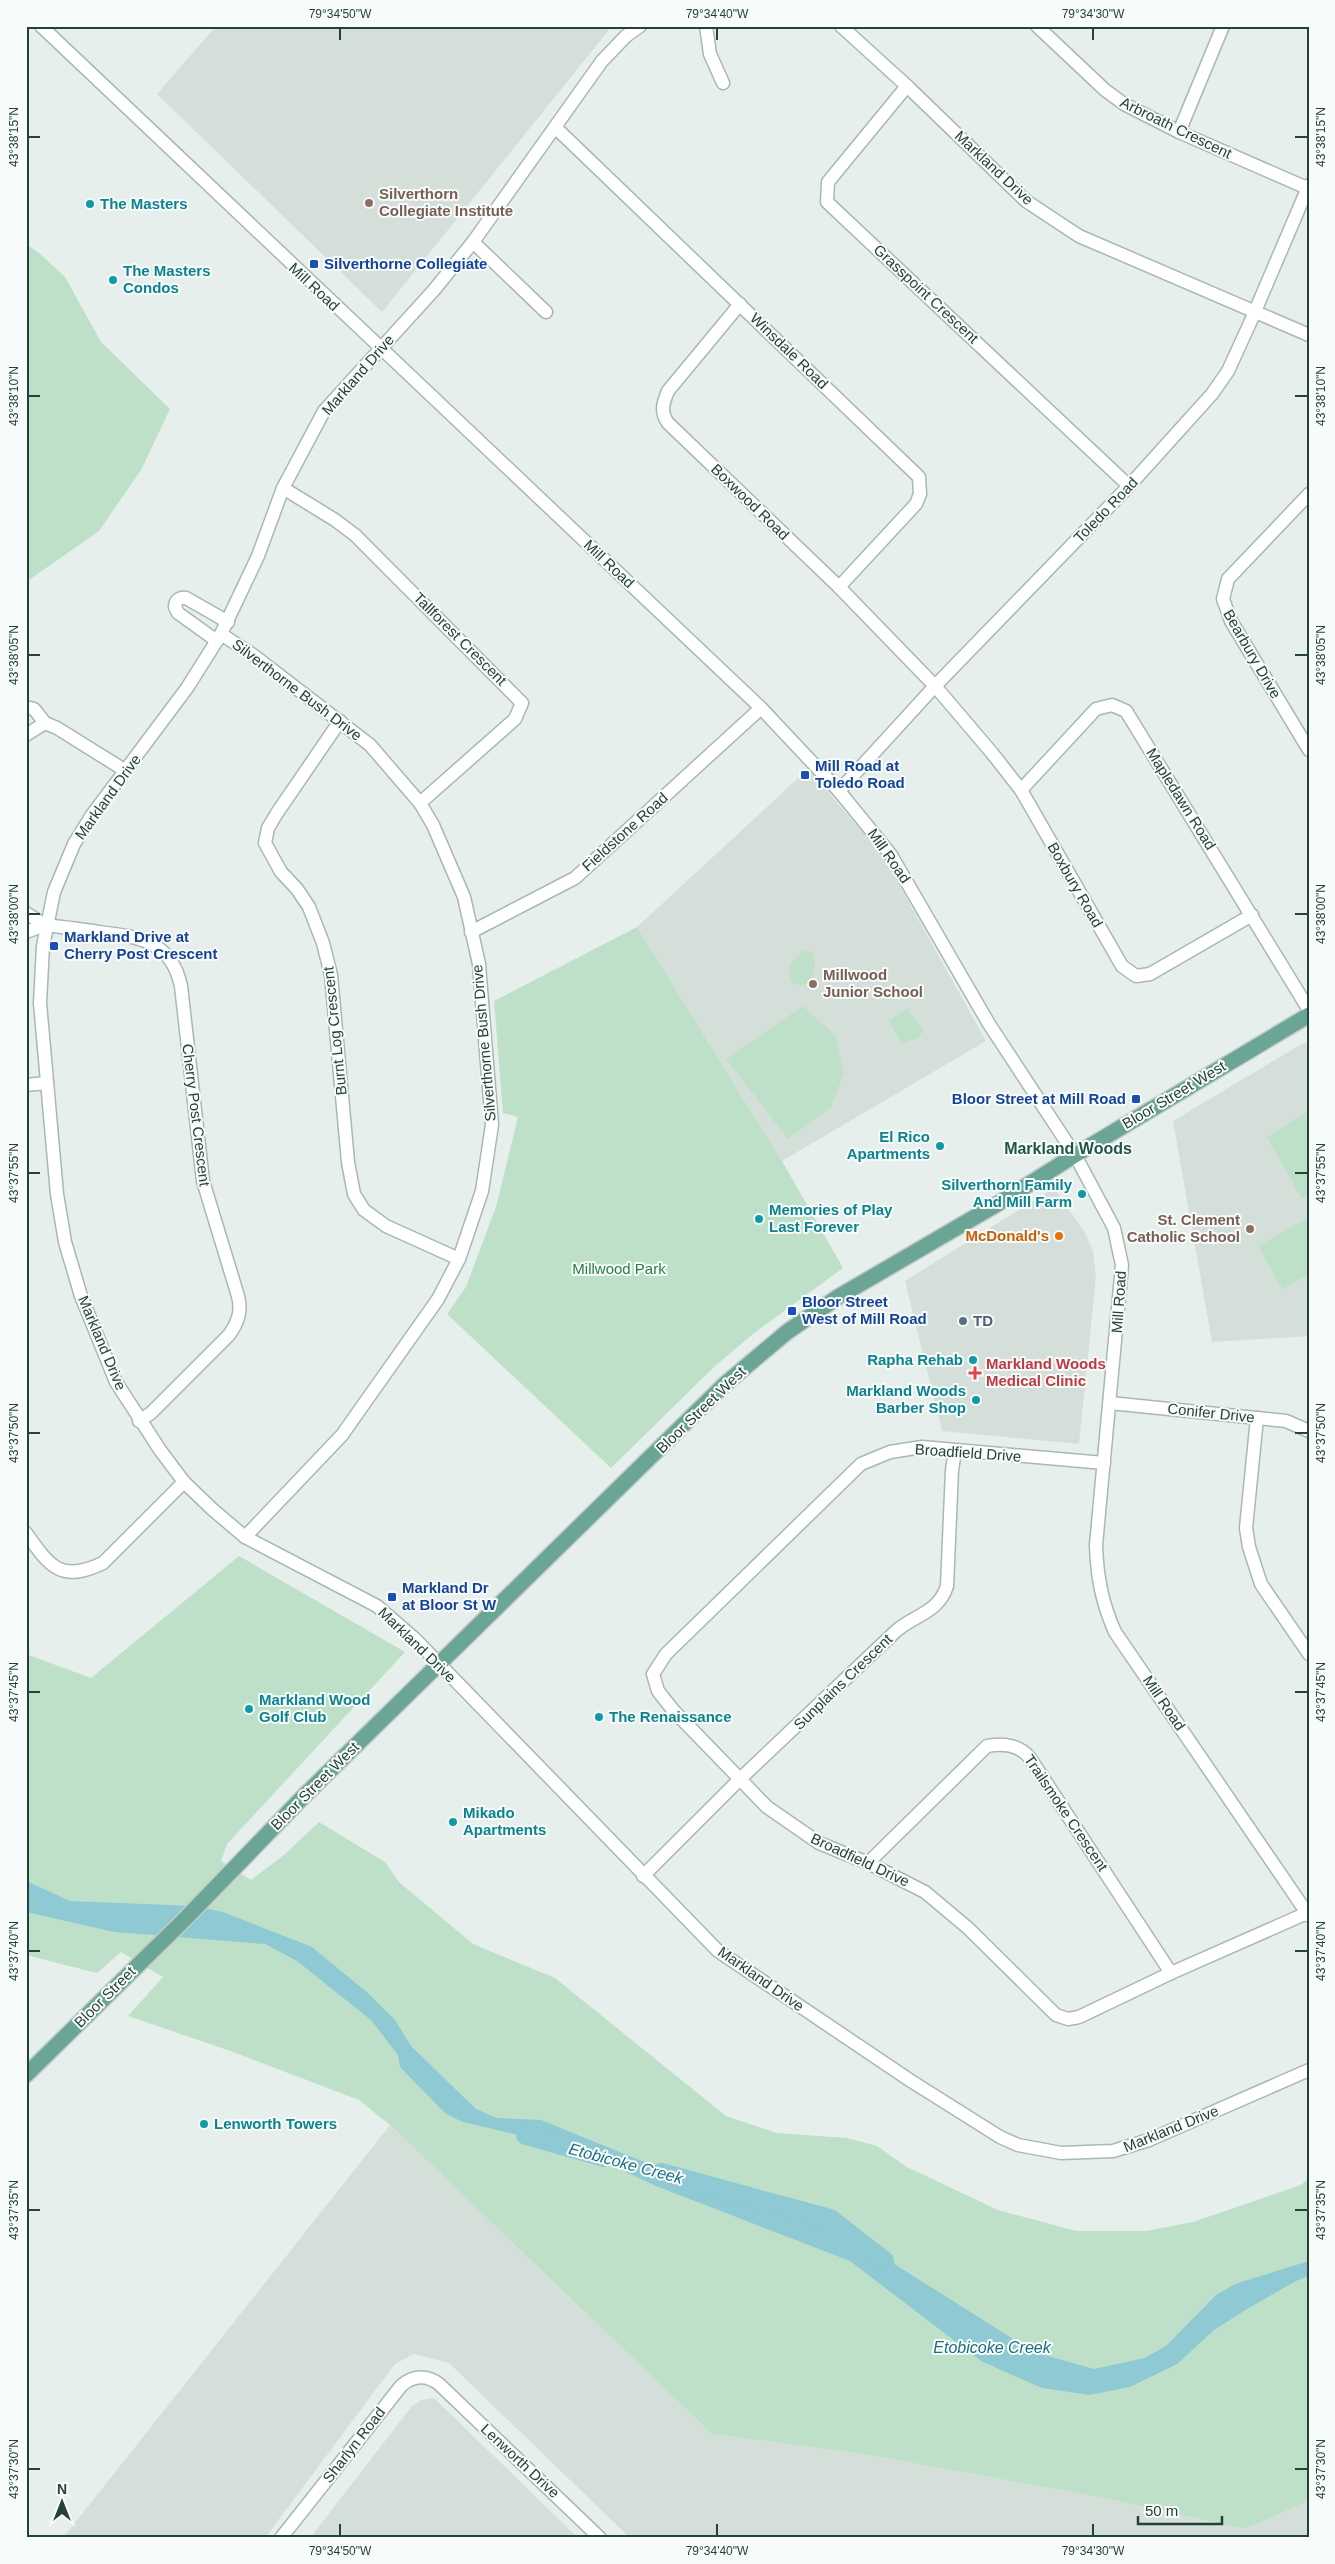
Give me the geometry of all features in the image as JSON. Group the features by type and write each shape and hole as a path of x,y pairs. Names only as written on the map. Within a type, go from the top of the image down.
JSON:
{"main road":[{"name":"Bloor Street West","path":"184,1920 247,1854 724,1385 781,1337 838,1297 999,1203 1075,1155 1309,1015"},
{"name":"Bloor Street","path":"26,2075 184,1920"}],"street":[{"name":"Mill Road","path":"41,26 761,708 838,791 891,855 990,1024 1075,1155 1114,1228 1122,1265 1096,1545 1100,1592 1108,1615 1115,1632 1308,1914"},
{"name":"Markland Drive","path":"640,26 626,36 602,61 473,242 434,290 324,411 283,488 258,556 219,638 188,688 92,815 74,844 59,876 45,925 40,984 57,1194 65,1242 81,1296 116,1382 139,1420 184,1482 245,1537 377,1606 415,1639 438,1665 553,1780 643,1876 718,1951 912,2081 1000,2137 1018,2145 1061,2153 1113,2151 1149,2140 1309,2070"},
{"path":"706,26 710,54 723,83"},
{"name":"Markland Drive","path":"841,26 907,86 1026,201 1079,236 1309,335"},
{"name":"Arbroath Crescent","path":"1038,26 1105,90 1124,104 1179,132 1308,187"},
{"path":"1179,132 1223,26"},
{"name":"Grasspoint Crescent","path":"907,86 828,182 828,202 1129,486"},
{"name":"Winsdale Road","path":"556,128 919,477 920,494 916,504 839,587"},
{"name":"Toledo Road","path":"838,791 935,686 1129,486 1212,394 1228,371 1308,187"},
{"path":"473,242 546,312"},
{"name":"Boxwood Road","path":"740,304 668,391 664,400 663,415 668,423 839,587 935,686"},
{"name":"Tallforest Crescent","path":"283,488 335,520 355,535 522,703 515,719 420,803"},
{"name":"Bearbury Drive","path":"1309,494 1228,579 1223,599 1231,621 1309,750"},
{"name":"Silverthorne Bush Drive","path":"228,622 186,598 179,599 176,602 175,609 178,613 219,638 253,655 370,745 420,803 433,826 464,896 479,964 492,1125 482,1191 459,1259 438,1299 342,1435 245,1537"},
{"name":"Boxbury Road","path":"935,686 1021,790 1122,966 1132,974 1141,976 1158,971 1252,915"},
{"name":"Mapledawn Road","path":"1021,790 1096,709 1104,706 1120,707 1134,725 1309,1010"},
{"path":"26,707 34,709 45,723 57,728 126,771"},
{"name":"Fieldstone Road","path":"471,932 575,878 761,708"},
{"name":"Burnt Log Crescent","path":"340,721 277,813 268,828 265,843 281,872 297,889 309,907 323,943 331,975 348,1162 354,1194 364,1210 386,1226 459,1259"},
{"path":"26,735 45,723"},
{"path":"26,913 45,925"},
{"path":"26,932 45,925"},
{"name":"Cherry Post Crescent","path":"45,925 144,939 164,952 172,961 178,972 181,986 203,1181 238,1296 240,1312 237,1324 229,1335 151,1412 139,1420"},
{"path":"26,1085 47,1083"},
{"name":"Conifer Drive","path":"1110,1403 1286,1421 1309,1431"},
{"path":"1257,1418 1246,1528 1249,1547 1262,1584 1309,1654"},
{"name":"Broadfield Drive","path":"1104,1463 922,1447 877,1456 861,1464 659,1662 654,1674 658,1691 767,1807 819,1843 868,1863 925,1892 955,1916 1056,2015 1068,2019 1079,2017 1172,1972 1308,1914"},
{"name":"Sunplains Crescent","path":"643,1876 740,1779 896,1631 907,1622 937,1606 944,1596 947,1586 952,1470 955,1451"},
{"path":"26,1533 49,1564 59,1571 70,1572 90,1569 103,1563 184,1482"},
{"name":"Trailsmoke Crescent","path":"868,1863 987,1746 997,1744 1019,1748 1024,1750 1030,1758 1172,1972"},
{"name":"Sharlyn Road","path":"281,2538 401,2386 417,2377 427,2378 439,2384"},
{"name":"Lenworth Drive","path":"439,2384 600,2538"}],"shaded area":[{"name":"Silverthorn Collegiate Institute","path":"216,26 612,26 382,312 157,94"},
{"name":"Millwood Junior School","path":"808,769 883,856 986,1041 782,1161 637,927"},
{"name":"St. Clement Catholic School","path":"1305,1042 1309,1049 1309,1336 1212,1342 1173,1121"},
{"name":"Markland Woods","path":"1054,1188 1084,1231 1093,1251 1096,1277 1079,1444 942,1431 905,1281"},
{"path":"390,2125 712,2434 863,2454 1104,2498 1245,2529 1309,2501 1309,2538 630,2538 449,2363 414,2354 395,2364 265,2538 63,2538"},
{"path":"434,2398 578,2538 310,2538 412,2406 421,2400"}],"green space":[{"path":"26,244 39,253 65,277 101,342 170,409 141,470 99,531 26,582"},
{"name":"Millwood Park","path":"637,927 782,1161 843,1268 754,1333 715,1366 611,1468 447,1314 466,1287 496,1207 518,1117 503,1113 494,1001"},
{"path":"803,951 812,951 815,964 810,983 801,986 793,983 789,969 792,962"},
{"path":"803,1006 836,1036 844,1073 831,1107 788,1139 726,1059"},
{"path":"908,1008 914,1019 924,1030 918,1038 902,1043 889,1021"},
{"path":"1309,1111 1309,1195 1302,1199 1267,1137"},
{"path":"1309,1217 1309,1274 1282,1289 1258,1246"},
{"name":"Markland Wood Golf Club","path":"239,1556 405,1652 227,1844 221,1861 251,1880 284,1855 319,1822 385,1862 399,1882 473,1944 555,1978 726,2116 777,2133 847,2138 877,2146 907,2167 998,2210 1076,2231 1146,2231 1193,2222 1301,2185 1309,2178 1309,2501 1245,2529 1104,2498 863,2454 712,2434 390,2125 359,2100 233,2052 128,2016 163,1977 121,1952 97,1973 26,1955 26,1654 91,1678"}],"water":[{"name":"Etobicoke Creek","path":"26,1881 70,1901 194,1906 223,1912 312,1947 369,1994 395,2020 411,2046 476,2109 497,2118 541,2120 703,2186 783,2204 837,2228 1034,2352 1094,2369 1145,2358 1166,2346 1216,2295 1235,2284 1309,2261 1309,2276 1296,2281 1214,2330 1177,2364 1130,2387 1089,2395 1042,2388 981,2361 850,2261 656,2186 575,2148 463,2122 446,2114 400,2067 398,2055 371,2020 297,1961 265,1944 114,1932 26,1912"}],"waterway":[{"name":"Etobicoke Creek","path":"526,2135 604,2157"},
{"name":"Etobicoke Creek","path":"661,2173 830,2219 884,2261"}],"place":[{"name":"Silverthorn Collegiate Institute","path":"369,203"},
{"name":"The Masters","path":"90,204"},
{"name":"Silverthorne Collegiate","path":"314,264"},
{"name":"The Masters Condos","path":"113,280"},
{"name":"Mill Road at Toledo Road","path":"805,775"},
{"name":"Markland Drive at Cherry Post Crescent","path":"54,946"},
{"name":"Millwood Junior School","path":"813,984"},
{"name":"Bloor Street at Mill Road","path":"1136,1099"},
{"name":"El Rico Apartments","path":"940,1146"},
{"name":"Silverthorn Family And Mill Farm","path":"1082,1194"},
{"name":"Memories of Play Last Forever","path":"759,1219"},
{"name":"St. Clement Catholic School","path":"1250,1229"},
{"name":"McDonald's","path":"1059,1236"},
{"name":"Bloor Street West of Mill Road","path":"792,1311"},
{"name":"TD","path":"963,1321"},
{"name":"Rapha Rehab","path":"973,1360"},
{"name":"Markland Woods Medical Clinic","path":"975,1373"},
{"name":"Markland Woods Barber Shop","path":"976,1400"},
{"name":"Markland Dr at Bloor St W","path":"392,1597"},
{"name":"Markland Wood Golf Club","path":"249,1709"},
{"name":"The Renaissance","path":"599,1717"},
{"name":"Mikado Apartments","path":"453,1822"},
{"name":"Lenworth Towers","path":"204,2124"}],"district":[{"name":"Markland Woods","path":"1068,1148"}]}
